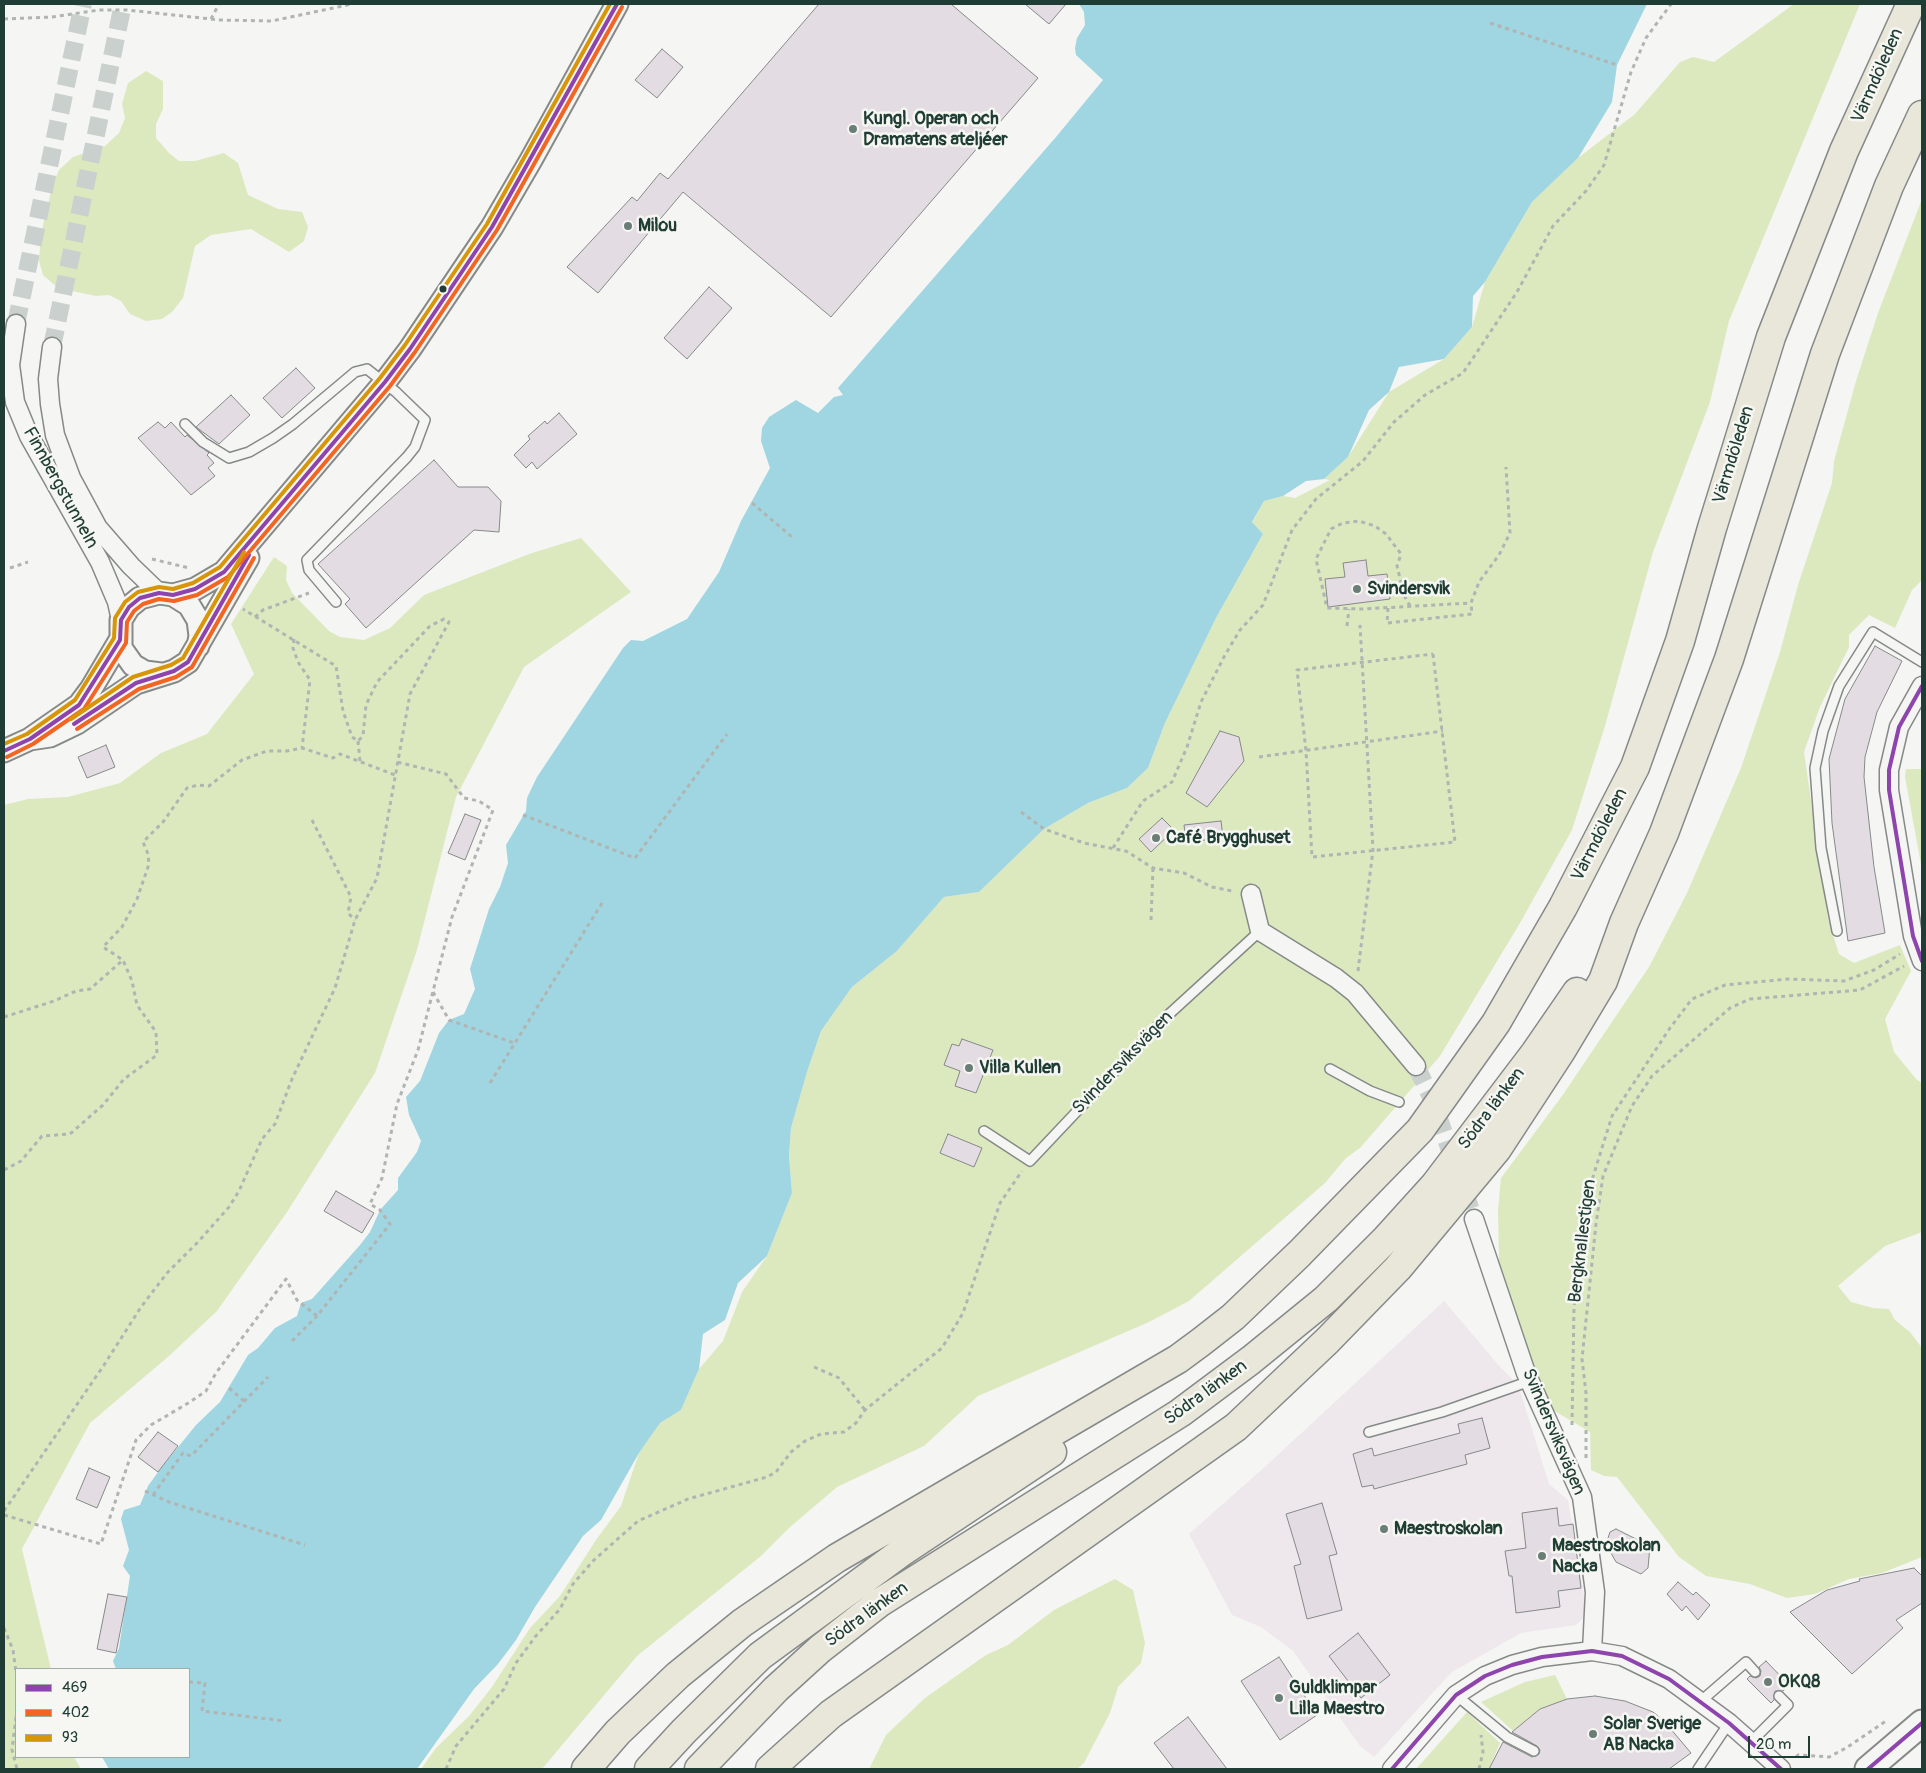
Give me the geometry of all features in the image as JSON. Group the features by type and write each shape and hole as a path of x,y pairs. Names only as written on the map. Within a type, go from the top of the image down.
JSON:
{"highway":[{"name":"Värmdöleden","path":"1178,1359 1240,1311 1300,1254 1420,1130 1496,1023 1563,907 1635,767 1680,641 1712,528 1771,337 1844,151 1912,4"},
{"path":"770,1769 831,1714 1236,1427 1327,1341 1398,1268 1496,1149 1561,1052 1603,980 1624,923 1664,833 1729,659 1825,354 1888,186 1922,115"},
{"name":"Södra länken","path":"699,1769 776,1689 820,1649 879,1603 1180,1412 1251,1360 1326,1299 1386,1239 1434,1186 1535,1053 1624,923"},
{"path":"586,1769 618,1732 672,1682 742,1623 837,1558 1178,1359"},
{"name":"Södra länken","path":"649,1769 684,1731 760,1656 903,1552 1083,1431 1178,1359"}],"main road":[{"path":"1868,1769 1922,1723"}],"street":[{"path":"4,751 30,739 79,705 91,689 120,630 128,607 140,598 195,589 224,572 385,382 410,349 492,227 617,4"},
{"name":"Finnbergstunneln","path":"16,324 10,366 15,402 29,436 100,562 117,602 120,630"},
{"name":"Finnbergstunneln","path":"52,347 48,379 50,404 55,435 72,478 98,528 131,566 166,594"},
{"path":"30,739 50,736 76,723 136,683 174,671 188,662 198,649 272,514"},
{"path":"166,594 189,605 198,620 200,636 198,649"},
{"path":"120,630 121,648 133,664 145,672 161,674"},
{"path":"1919,954 1892,808 1888,770 1900,727 1922,686"},
{"path":"1251,894 1260,931 1336,978 1355,993 1416,1066"},
{"name":"Svindersviksvägen","path":"1474,1219 1530,1381 1582,1497 1595,1592 1592,1651"},
{"path":"1392,1769 1456,1696 1485,1676 1512,1665 1542,1657 1592,1651 1622,1656 1669,1679 1729,1723 1781,1769"}],"lane":[{"path":"185,424 202,442 229,458 249,452 293,424 356,372 367,369 385,382 425,420 415,447 407,457 307,560 309,570 336,602"},
{"path":"1837,932 1821,848 1815,768 1823,731 1840,686 1873,632 1922,662"},
{"name":"Svindersviksvägen","path":"1030,1161 1166,1017 1260,931"},
{"path":"1330,1069 1370,1091 1399,1102"},
{"path":"984,1131 1030,1161"},
{"path":"1369,1432 1442,1412 1530,1381"},
{"path":"1701,1701 1746,1662 1755,1672"},
{"path":"1456,1696 1507,1737 1534,1751"},
{"path":"1750,1743 1788,1705 1779,1696"},
{"path":"1698,1769 1729,1723"}],"path":[{"path":"211,20 219,4"},
{"path":"4,19 52,17 99,10 126,10 211,20 272,21 352,4"},
{"path":"1113,848 1143,801 1172,782 1187,747 1201,702 1235,638 1263,605 1292,530 1316,498 1363,461 1394,422 1425,395 1464,373 1517,292 1553,226 1586,190 1604,165 1631,72 1646,38 1671,4"},
{"path":"1490,23 1617,65"},
{"path":"1388,608 1387,623 1472,614 1471,603 1479,582 1499,556 1510,533 1506,467"},
{"path":"752,503 792,537"},
{"path":"1410,606 1404,595 1397,566 1400,554 1386,534 1375,526 1359,521 1343,523 1331,529 1316,559 1328,608 1388,608 1471,603"},
{"path":"10,568 28,562"},
{"path":"255,617 264,610 302,596"},
{"path":"240,607 336,666 343,711 352,737 358,741"},
{"path":"1347,626 1349,609"},
{"path":"4,1511 77,1406 141,1307 167,1273 216,1223 239,1191 262,1139 275,1124 292,1079 335,988 355,920 377,878 410,694 449,625 447,619 439,620 430,626 377,682 366,706 364,731 358,741 360,761"},
{"path":"1355,993 1373,850 1360,625"},
{"path":"294,639 293,648 298,662 310,680 302,748"},
{"path":"1433,654 1443,731 1455,842 1312,857 1306,750 1298,670 1433,654"},
{"path":"1259,757 1443,731"},
{"path":"523,815 635,858 727,734"},
{"path":"4,1170 21,1161 42,1136 70,1134 103,1105 124,1078 157,1055 156,1032 137,1005 132,980 124,960 103,947 122,927 137,899 149,864 148,854 143,842 163,822 187,788 198,785 209,786 242,760 267,751 287,752 302,748 333,758 340,754 395,775"},
{"path":"292,1341 317,1316 390,1224 380,1210 370,1204 382,1178 397,1104 418,1050 452,916 493,810 479,801 464,798 446,774 397,762"},
{"path":"1021,812 1044,829 1084,842 1126,851 1153,868 1184,873 1212,887 1251,894"},
{"path":"312,820 351,897 348,912 355,920"},
{"path":"1151,920 1153,868"},
{"path":"490,1083 604,900"},
{"name":"Bergknallestigen","path":"1560,1449 1571,1432 1574,1307 1586,1199 1594,1167 1612,1116 1670,1028 1692,999 1725,986 1788,979 1844,981 1919,954"},
{"name":"Bergknallestigen","path":"1575,1481 1586,1459 1586,1393 1582,1359 1603,1176 1632,1106 1652,1076 1730,1008 1750,999 1860,990 1919,954"},
{"path":"4,1017 54,1001 76,991 90,989 124,960"},
{"path":"433,992 449,1020 514,1043"},
{"path":"446,1769 456,1746 504,1689 516,1663 535,1637 560,1609 573,1584 594,1560 638,1521 688,1499 767,1478 776,1472 791,1452 805,1441 821,1434 844,1432 856,1423 865,1410 942,1348 963,1313 1000,1203 1014,1180 1030,1161"},
{"path":"4,1515 101,1544 136,1440 151,1425 190,1402 206,1390 216,1373 286,1279 297,1300 317,1316"},
{"path":"814,1367 839,1378 865,1410"},
{"path":"153,1495 183,1453 191,1456 268,1376"},
{"path":"229,1388 244,1401"},
{"path":"145,1491 169,1502 305,1545"},
{"path":"4,1628 13,1650 15,1668"},
{"path":"190,1682 205,1683 202,1710 285,1721"},
{"path":"1479,1769 1482,1752 1480,1714"},
{"path":"1798,1755 1829,1757 1846,1748 1892,1717"},
{"path":"15,1725 12,1750 17,1769"}],"shaded area":[{"name":"Maestroskolan","path":"1444,1301 1502,1369 1518,1384 1549,1484 1568,1500 1587,1614 1576,1625 1521,1633 1452,1672 1374,1757 1360,1746 1293,1651 1261,1627 1232,1615 1189,1534 1268,1464"}],"green space":[{"path":"1794,4 1860,4 1729,321 1710,402 1653,552 1605,726 1572,830 1520,923 1440,1056 1360,1148 1346,1158 1325,1183 1189,1301 1149,1322 978,1396 924,1446 837,1487 789,1528 761,1556 637,1656 542,1769 421,1769 436,1748 469,1716 492,1687 530,1628 560,1596 596,1540 621,1506 639,1453 660,1423 681,1410 699,1369 723,1341 742,1292 767,1256 792,1193 789,1156 791,1128 807,1072 821,1031 852,987 897,951 944,897 979,892 1044,829 1088,803 1127,788 1148,768 1165,723 1216,618 1263,534 1252,523 1264,501 1283,496 1295,498 1330,480 1324,479 1348,457 1389,392 1444,359 1472,327 1485,282 1532,202 1578,158 1635,114 1680,62 1693,57 1714,62"},
{"path":"146,71 163,81 163,109 156,124 156,138 169,153 179,161 195,161 224,153 238,163 248,195 278,209 302,212 308,227 304,241 289,252 251,229 211,235 195,246 183,298 172,312 162,319 146,321 130,314 121,301 109,295 96,296 58,288 43,275 39,261 41,234 52,187 59,170 73,157 105,146 119,133 125,118 122,104 128,83"},
{"path":"1922,199 1922,580 1912,590 1895,628 1869,615 1849,635 1849,647 1820,707 1804,752 1828,919 1839,954 1854,963 1900,945 1911,971 1885,1019 1894,1052 1916,1079 1922,1083 1922,1232 1885,1246 1838,1286 1851,1302 1873,1308 1889,1309 1895,1320 1910,1332 1922,1348 1922,1557 1882,1573 1849,1579 1815,1594 1787,1598 1750,1584 1706,1576 1679,1557 1617,1477 1604,1476 1591,1470 1590,1432 1546,1406 1519,1334 1499,1262 1498,1210 1501,1178 1562,1096 1649,967 1687,893 1741,768 1780,652 1798,585 1832,483 1834,461 1856,381 1878,313"},
{"path":"581,538 631,592 524,667 456,797 417,950 375,1073 287,1212 217,1311 169,1356 90,1423 22,1549 51,1668 15,1668 15,1758 75,1758 81,1769 4,1769 4,805 28,799 68,797 120,783 161,753 207,734 254,674 231,624 274,557 287,566 286,580 292,593 329,631 340,637 364,640 390,628 424,595 529,554"},
{"path":"1906,769 1922,769 1922,870 1905,777"},
{"path":"1115,1579 1133,1590 1145,1643 1141,1663 1118,1687 1110,1713 1084,1763 1077,1769 869,1769 886,1735 925,1698 986,1655 1008,1645 1054,1610"},
{"path":"1555,1675 1567,1699 1540,1709 1513,1731 1481,1702 1525,1682"},
{"path":"1467,1712 1500,1743 1489,1769 1416,1769"}],"water":[{"path":"1079,4 1647,4 1617,65 1612,102 1578,158 1532,202 1485,282 1473,296 1472,327 1444,359 1399,367 1389,392 1369,410 1348,457 1324,479 1306,481 1283,496 1264,501 1252,522 1263,534 1216,618 1165,723 1148,768 1127,788 1088,803 1044,829 979,892 944,897 897,951 852,987 821,1031 791,1128 789,1156 792,1193 767,1256 738,1283 725,1320 703,1334 699,1369 681,1410 660,1423 639,1453 601,1520 583,1536 535,1607 516,1640 498,1664 474,1689 417,1769 109,1769 103,1758 190,1758 190,1668 116,1668 113,1661 119,1648 130,1576 123,1566 129,1550 121,1519 124,1510 140,1505 148,1486 158,1472 196,1425 220,1402 248,1355 258,1348 275,1328 297,1316 301,1303 312,1299 360,1245 370,1232 380,1210 398,1190 398,1178 417,1152 421,1141 409,1115 406,1097 420,1081 439,1033 449,1020 464,1014 475,989 470,969 489,909 500,887 508,863 506,845 526,811 527,798 537,777 623,648 631,640 643,641 687,619 719,572 741,521 770,468 761,441 762,428 769,417 796,400 818,413 834,397 843,395 838,388 1056,137 1103,80 1076,55 1077,38 1085,25 1084,12"}],"building":[{"name":"Kungl. Operan och Dramatens ateljéer","path":"819,4 951,4 1038,78 831,317 683,192 598,293 567,267 632,197 637,201 660,173 668,179"},
{"path":"1025,4 1066,4 1049,24"},
{"path":"662,49 683,67 657,98 635,80"},
{"path":"709,287 732,308 687,359 664,338"},
{"path":"296,368 315,388 282,418 263,398"},
{"path":"231,395 250,415 219,444 196,427"},
{"path":"559,413 577,434 537,469 532,462 526,468 514,455 530,439 528,436 545,421 547,424"},
{"path":"158,422 165,428 171,422 185,437 187,435 209,453 207,455 214,463 208,468 215,476 191,495 138,438"},
{"path":"434,460 458,487 488,487 501,501 499,532 474,530 366,628 345,604 350,599 318,564"},
{"name":"Svindersvik","path":"1366,560 1368,576 1387,574 1390,599 1328,607 1325,579 1345,577 1343,563"},
{"path":"1875,646 1902,661 1877,712 1865,757 1864,777 1874,867 1885,933 1848,941 1832,823 1829,759 1845,699"},
{"path":"1220,731 1239,737 1244,761 1207,807 1186,793"},
{"path":"106,745 115,767 87,778 78,757"},
{"path":"465,814 481,820 465,860 448,853"},
{"path":"1162,818 1174,830 1151,852 1139,839"},
{"path":"1221,821 1223,838 1186,842 1184,825"},
{"name":"Villa Kullen","path":"962,1039 993,1050 976,1093 955,1086 960,1071 944,1065 952,1044 959,1046"},
{"path":"948,1134 982,1148 974,1167 940,1153"},
{"path":"336,1191 374,1213 362,1233 324,1211"},
{"path":"1482,1418 1490,1448 1465,1455 1467,1464 1374,1489 1373,1485 1362,1487 1353,1454 1372,1448 1374,1456 1460,1433 1458,1424"},
{"path":"158,1432 178,1446 158,1472 138,1457"},
{"path":"89,1468 110,1477 97,1508 76,1499"},
{"path":"1322,1503 1337,1554 1329,1556 1342,1610 1307,1619 1294,1566 1301,1564 1286,1514"},
{"name":"Maestroskolan Nacka","path":"1557,1508 1559,1526 1573,1524 1581,1588 1558,1591 1560,1607 1516,1613 1512,1576 1509,1576 1505,1551 1526,1548 1522,1513"},
{"path":"1616,1529 1650,1546 1648,1568 1641,1574 1616,1562 1606,1544 1610,1532"},
{"path":"1914,1568 1922,1576 1922,1603 1896,1620 1903,1628 1852,1674 1790,1612 1827,1590 1860,1581 1859,1579"},
{"path":"1678,1582 1693,1595 1696,1592 1710,1605 1698,1620 1686,1606 1682,1611 1667,1594"},
{"path":"108,1594 127,1597 116,1653 97,1649"},
{"path":"1358,1633 1390,1675 1361,1698 1329,1656"},
{"name":"Guldklimpar Lilla Maestro","path":"1279,1657 1317,1715 1280,1740 1241,1681"},
{"name":"OKQ8","path":"1766,1661 1789,1685 1783,1691 1775,1691 1774,1700 1771,1703 1747,1679 1750,1676 1756,1678 1760,1676 1761,1671 1759,1667"},
{"name":"Solar Sverige AB Nacka","path":"1595,1696 1625,1701 1653,1712 1664,1721 1691,1753 1669,1769 1489,1769 1503,1742 1532,1757 1539,1754 1540,1750 1537,1746 1512,1732 1540,1709 1567,1699"},
{"path":"1188,1717 1227,1769 1174,1769 1154,1743"}],"tunnel":[{"path":"16,324 83,4"},
{"path":"52,347 123,4"},
{"path":"1416,1066 1432,1099 1474,1219"}],"transit line":[{"name":"93","path":"4,744 27,734 75,700 114,638 115,618 125,602 138,592 159,587 173,589 193,583 220,567 380,378 405,345 487,224 610,4"},
{"name":"469","path":"4,751 30,739 79,705 120,640 121,620 129,607 140,598 159,593 173,595 195,589 224,572 385,382 410,349 492,227 617,4"},
{"name":"402","path":"7,757 33,744 84,709 126,643 127,622 134,611 143,604 159,599 174,601 197,595 228,577 390,386 497,230 622,7"},
{"name":"93","path":"71,719 133,677 171,665 183,658 244,552"},
{"name":"469","path":"74,724 136,683 174,671 188,662 249,555"},
{"name":"402","path":"77,729 139,689 176,677 192,667 254,558"},
{"name":"469","path":"1922,686 1899,727 1889,770 1889,790 1913,936 1922,961"},
{"name":"469","path":"1392,1769 1456,1695 1485,1676 1512,1665 1542,1657 1592,1651 1622,1656 1669,1679 1729,1723 1781,1769"},
{"name":"469","path":"1868,1769 1922,1723"}],"place":[{"name":"Kungl. Operan och Dramatens ateljéer","path":"853,129"},
{"name":"Milou","path":"628,226"},
{"name":"Svindersvik","path":"1357,589"},
{"name":"Café Brygghuset","path":"1156,838"},
{"name":"Villa Kullen","path":"969,1068"},
{"name":"Maestroskolan","path":"1384,1529"},
{"name":"Maestroskolan Nacka","path":"1542,1556"},
{"name":"OKQ8","path":"1768,1682"},
{"name":"Guldklimpar Lilla Maestro","path":"1279,1698"},
{"name":"Solar Sverige AB Nacka","path":"1593,1734"}]}
